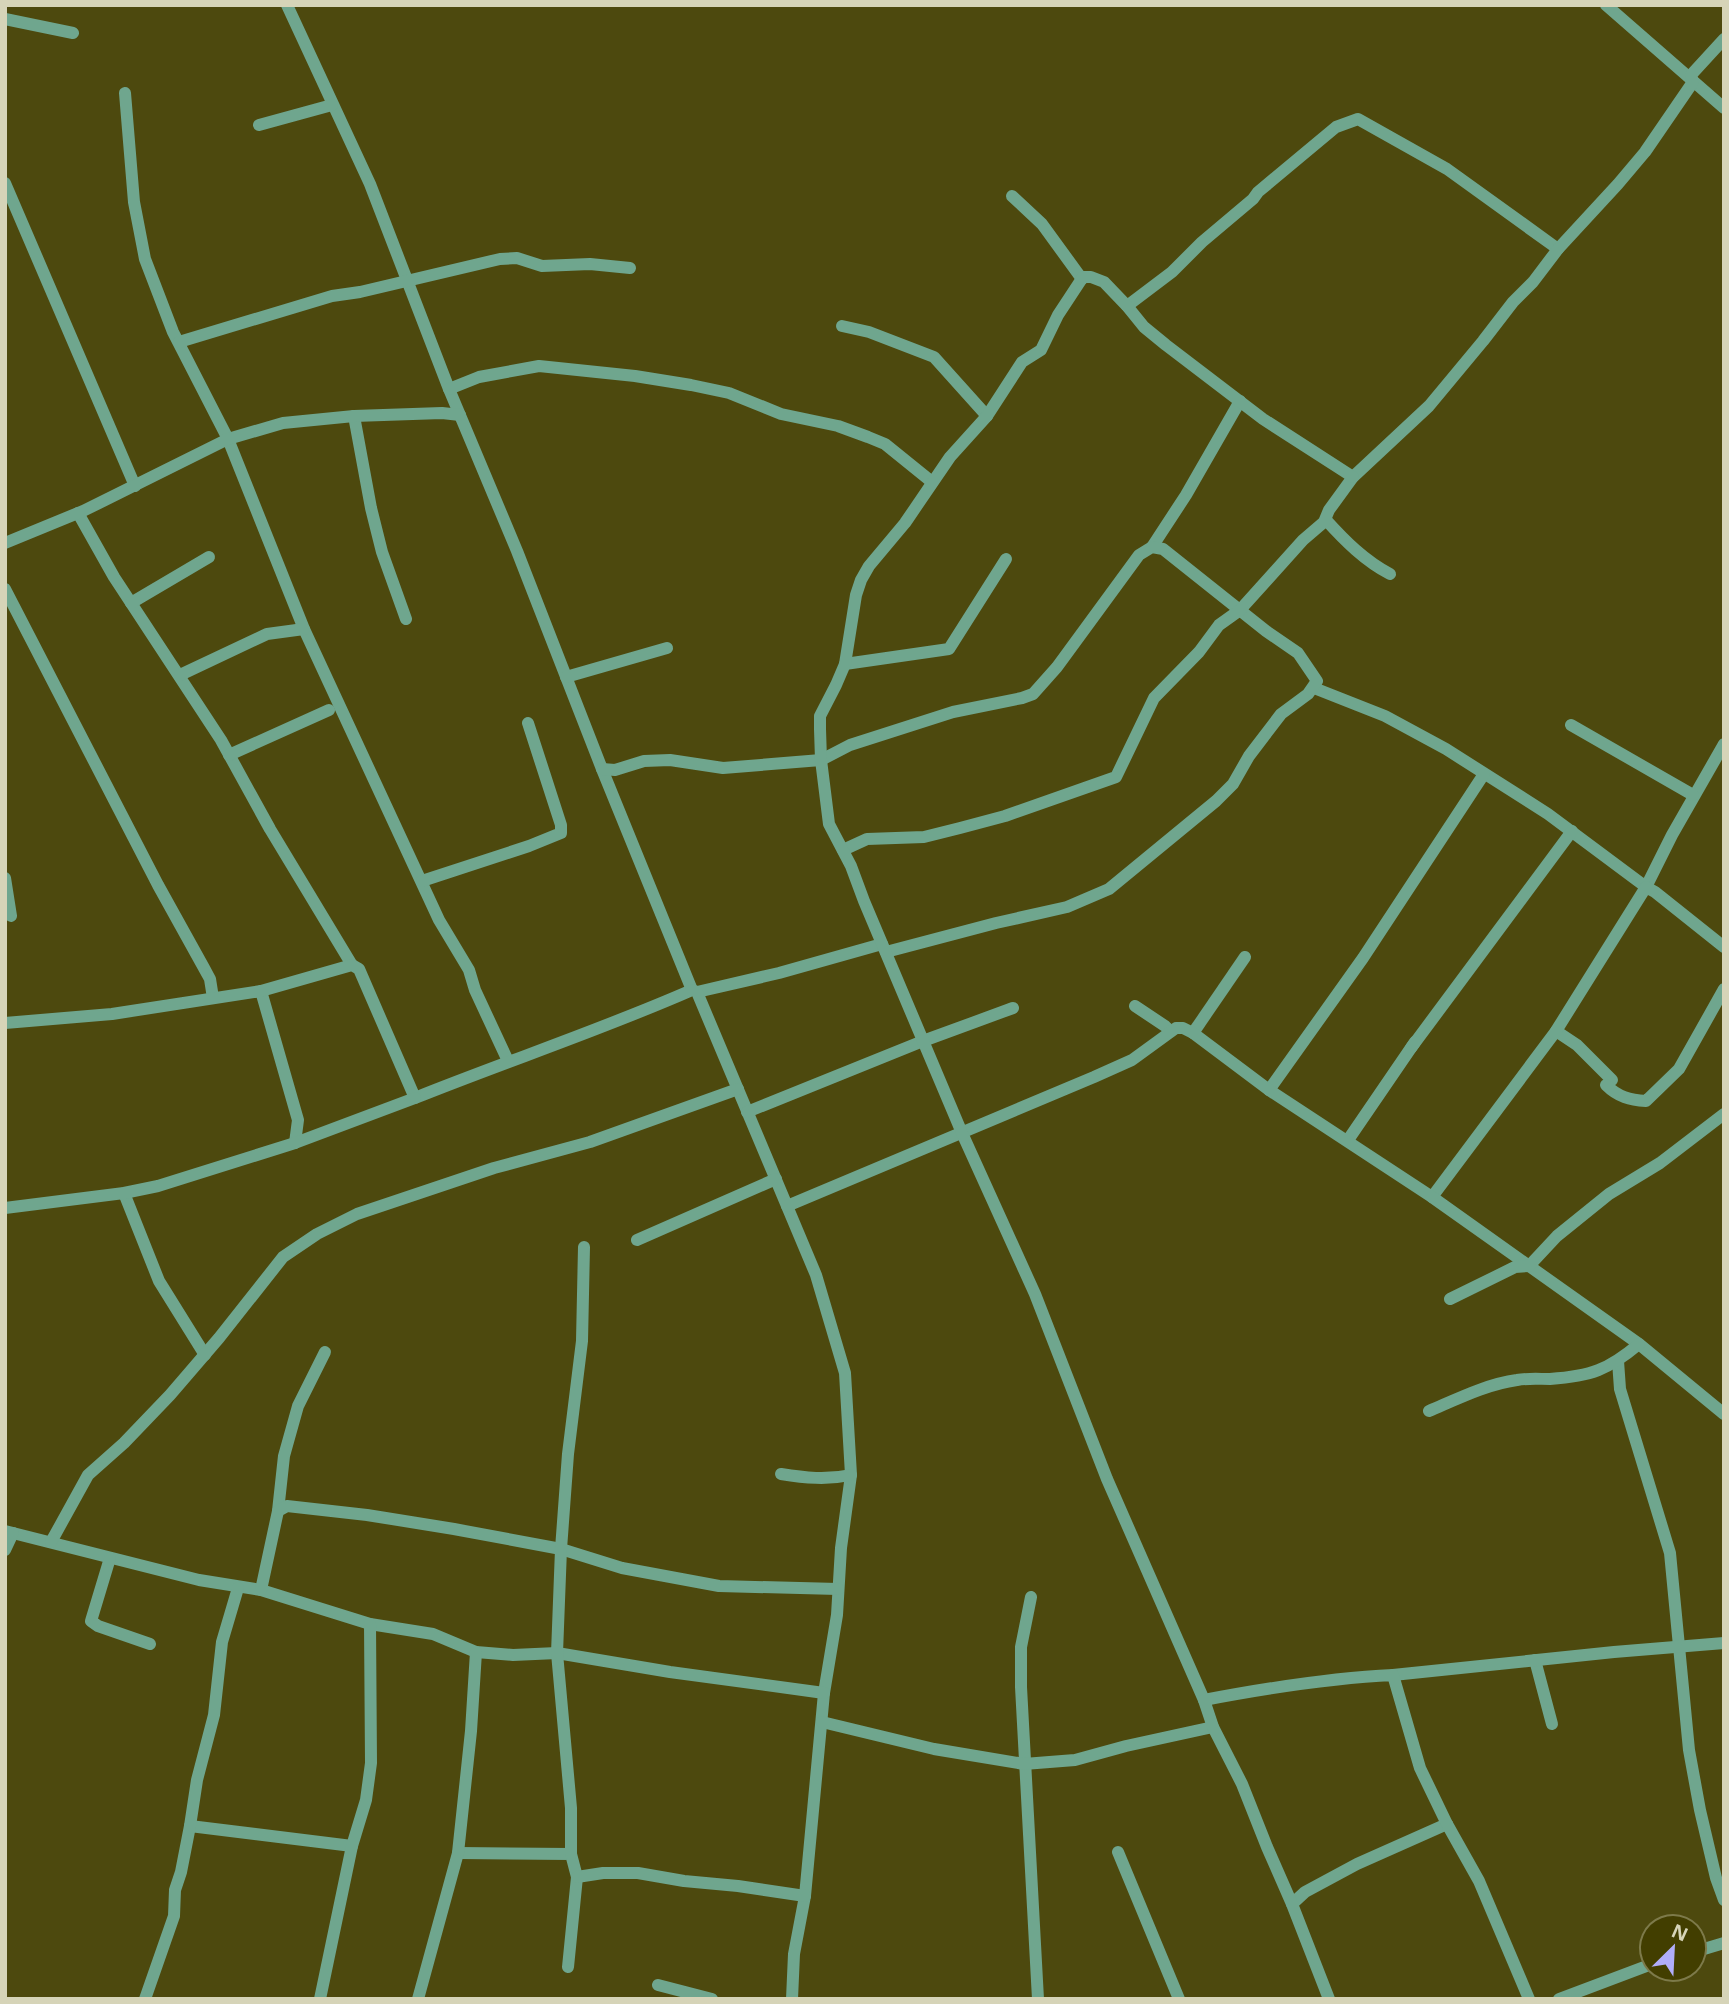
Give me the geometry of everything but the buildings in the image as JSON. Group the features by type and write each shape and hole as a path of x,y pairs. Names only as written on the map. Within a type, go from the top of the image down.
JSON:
{"street":[{"path":"288,5 369,184 602,769 816,1275 845,1373 851,1475 841,1548 837,1615 824,1693 813,1791 805,1896 794,1954 792,1999"},
{"path":"1606,5 1724,107"},
{"path":"5,19 73,33"},
{"path":"1693,82 1691,75 1724,39"},
{"path":"843,850 867,839 924,837 960,828 1004,816 1116,777 1154,698 1199,652 1219,625 1240,610 1303,540 1326,520 1329,510 1353,477 1429,406 1513,302 1618,184 1693,82"},
{"path":"125,93 131,181 145,259 178,342 228,439 304,629 439,920 469,970 475,990 508,1061"},
{"path":"259,125 332,105"},
{"path":"1127,306 1172,272 1258,192 1336,127 1358,119 1447,169 1558,250"},
{"path":"5,183 135,485"},
{"path":"1012,196 1042,224 1082,279 1091,276 1104,282 1144,327 1263,419 1353,477"},
{"path":"178,342 332,296 360,292 500,259 517,258 542,266 590,264 631,268"},
{"path":"1083,277 1058,315 1041,350 1023,362 987,416 950,457 905,523 869,566 861,580 856,595 845,664 820,716 821,760 829,824 851,866 962,1133 1035,1294 1107,1479 1204,1700 1213,1727 1242,1784 1329,1999"},
{"path":"842,327 869,332 934,356 987,416"},
{"path":"449,389 479,377 539,366 691,385 729,393 781,414 838,426 868,437 885,444 932,482"},
{"path":"602,769 615,770 644,761 670,760 723,768 821,760 850,745 940,716 1033,694 1057,667 1139,555 1152,547 1186,495 1240,401"},
{"path":"5,543 78,513 228,439 283,423 354,416 442,413 460,415"},
{"path":"354,416 382,552 406,619"},
{"path":"78,513 114,577 180,675 229,755 352,965 359,969 415,1098"},
{"path":"1326,520 1374,566 1390,574"},
{"path":"5,1208 158,1186 295,1143 694,991 1067,907 1109,889 1233,784 1249,756 1281,714 1308,695 1317,681 1298,653 1163,549 1152,547"},
{"path":"131,603 209,557"},
{"path":"845,664 949,649 1006,559"},
{"path":"5,589 158,885 204,968 213,998"},
{"path":"180,675 267,634 304,629"},
{"path":"566,677 667,648"},
{"path":"1314,688 1385,716 1446,749 1572,831 1724,947"},
{"path":"229,755 329,710"},
{"path":"422,881 561,833 561,825 528,723"},
{"path":"1571,725 1693,795"},
{"path":"1432,1197 1556,1031 1646,887 1693,795 1724,744"},
{"path":"1269,1090 1363,958 1484,774"},
{"path":"1411,1048 1572,831"},
{"path":"5,878 11,916"},
{"path":"1193,1032 1245,957"},
{"path":"5,1023 112,1014 261,991 352,965"},
{"path":"1269,1090 1362,969"},
{"path":"1348,1140 1457,983"},
{"path":"1556,1031 1577,1045 1609,1082 1614,1092 1629,1100 1646,1101 1679,1069 1724,989"},
{"path":"261,991 298,1119 295,1143"},
{"path":"1135,1006 1170,1031"},
{"path":"747,1112 1013,1008"},
{"path":"787,1206 1132,1059 1170,1031 1183,1028 1193,1032 1269,1090 1432,1197 1639,1343 1724,1414"},
{"path":"51,1542 88,1475 170,1395 284,1257 317,1234 357,1214 494,1168 590,1142 738,1090"},
{"path":"1450,1299 1515,1268 1529,1266 1557,1236 1609,1194 1660,1163 1724,1114"},
{"path":"637,1240 776,1179"},
{"path":"124,1193 159,1281 205,1354"},
{"path":"568,1967 577,1877 571,1854 571,1808 557,1653 568,1454 582,1341 584,1247"},
{"path":"1429,1411 1498,1384 1517,1380 1580,1376 1602,1370 1618,1361 1639,1343"},
{"path":"261,1590 278,1511 284,1456 298,1406 324,1352"},
{"path":"1618,1361 1620,1389 1670,1553 1689,1750 1705,1833 1724,1900"},
{"path":"781,1474 811,1479 851,1475"},
{"path":"278,1511 287,1506 367,1515 561,1549 622,1568 719,1586 838,1589"},
{"path":"5,1550 9,1532 238,1588 261,1590 370,1624 433,1634 476,1652 513,1655 557,1653 824,1693"},
{"path":"110,1558 90,1621 150,1644"},
{"path":"145,1999 174,1916 175,1890 191,1826 197,1780 214,1715 222,1642 238,1588"},
{"path":"1031,1597 1021,1647 1024,1764 1038,1999"},
{"path":"320,1999 352,1846 366,1800 371,1763 370,1624"},
{"path":"1204,1700 1275,1686 1348,1677 1724,1643"},
{"path":"418,1999 458,1853 476,1652"},
{"path":"1535,1660 1552,1724"},
{"path":"1392,1675 1420,1768 1479,1881 1529,1999"},
{"path":"822,1721 934,1749 1024,1764 1076,1760 1213,1727"},
{"path":"1292,1903 1305,1892 1357,1864 1447,1824"},
{"path":"191,1826 352,1846"},
{"path":"1118,1852 1180,1999"},
{"path":"458,1853 571,1854"},
{"path":"577,1877 603,1873 638,1873 805,1896"},
{"path":"1559,1999 1638,1969"},
{"path":"658,1985 712,1999"}]}
